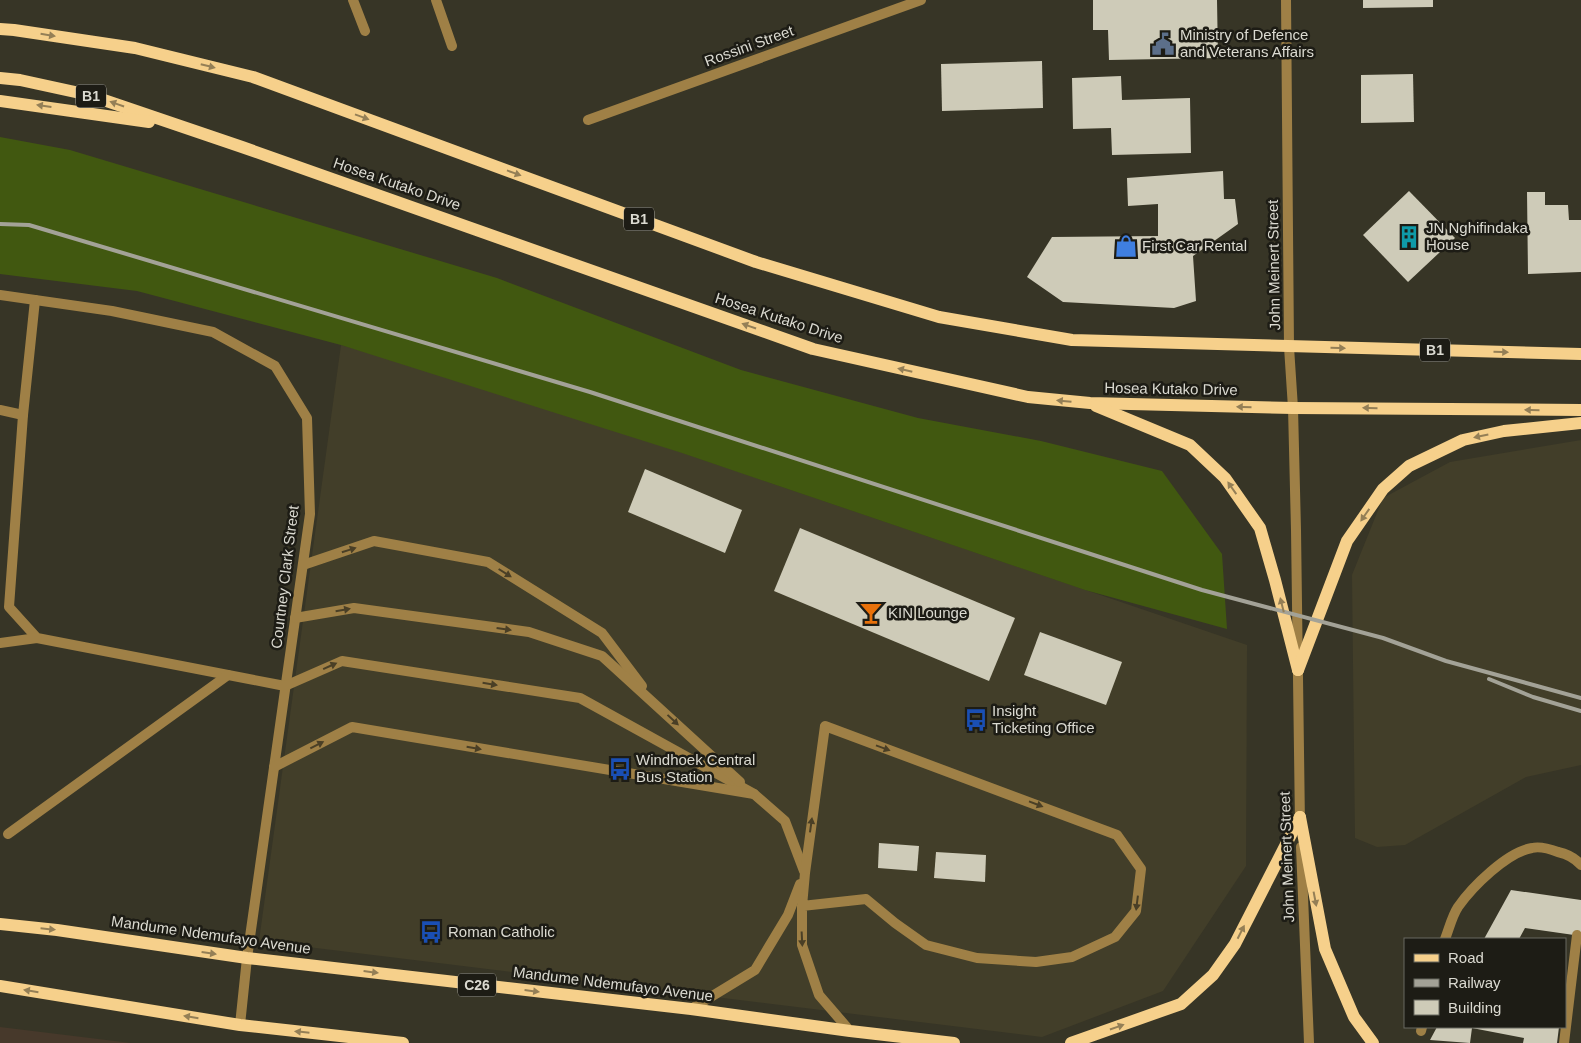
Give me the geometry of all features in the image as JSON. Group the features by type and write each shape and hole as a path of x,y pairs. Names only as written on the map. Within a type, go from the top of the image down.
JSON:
{"main road":[{"path":"0,24 14,30"},
{"name":"B1","path":"0,29 135,48 253,78 756,262 939,317 1072,340 1581,354"},
{"name":"Hosea Kutako Drive","path":"0,78 20,80 89,95 252,150 813,349 1028,397 1090,403 1293,408 1581,410"},
{"path":"0,101 179,126"},
{"path":"1090,403 1190,445 1225,478 1260,528 1298,670"},
{"path":"1298,670 1347,541 1383,489 1409,466 1463,440 1504,431 1581,423"},
{"path":"1071,1043 1181,1004 1212,975 1235,944 1300,817"},
{"path":"1300,817 1325,949 1354,1018 1373,1043"},
{"name":"Mandume Ndemufayo Avenue","path":"0,924 57,930 247,958 691,1009 954,1043"},
{"path":"0,986 240,1025 403,1043"}],"street":[{"path":"352,0 365,31"},
{"path":"436,0 452,46"},
{"name":"Rossini Street","path":"588,120 921,0"},
{"name":"John Meinert Street","path":"1286,0 1289,347 1293,408 1296,530 1300,817 1310,1043"},
{"name":"Courtney Clark Street","path":"0,295 112,311 213,332 275,366 307,418 310,514 247,958 240,1025"},
{"path":"35,300 23,415 9,607 37,638"},
{"path":"0,410 23,415"},
{"path":"303,565 374,541 488,562 602,633 659,708"},
{"path":"295,618 354,608 529,632 602,656 785,821 805,873 788,915 755,970 691,1009"},
{"path":"0,643 37,638 286,686 342,661 580,698 754,794"},
{"path":"8,834 228,675"},
{"path":"802,906 866,898 895,923 926,945 977,958 1036,962 1072,957 1115,937 1136,911 1141,869 1117,835 825,726 805,873 802,906 802,945 819,995 850,1031"},
{"path":"274,767 352,727 754,794"},
{"path":"1445,938 1456,909 1478,883 1518,852 1533,847 1546,848 1562,853 1576,860 1581,865"},
{"path":"1566,1026 1577,935"},
{"path":"1564,1043 1566,1028"}],"shaded area":[{"path":"341,345 489,387 1247,645 1246,866 1163,991 1042,1037 259,941"},
{"path":"1581,440 1581,765 1526,777 1405,845 1377,847 1355,838 1352,575 1383,498 1450,462"},
{"path":"0,1027 131,1043 0,1043"}],"green space":[{"path":"0,137 70,150 497,278 741,370 918,418 1041,441 1162,471 1222,554 1227,629 1085,590 682,453 341,345 137,291 0,274"}],"building":[{"name":"Ministry of Defence and Veterans Affairs","path":"1093,0 1217,0 1218,58 1109,60 1108,30 1093,30"},
{"path":"1363,0 1433,0 1433,7 1363,8"},
{"path":"1042,61 1043,108 942,111 941,64"},
{"path":"1413,74 1414,122 1361,123 1361,75"},
{"path":"1121,76 1122,100 1190,98 1191,153 1112,155 1111,128 1073,129 1072,78"},
{"name":"First Car Rental","path":"1223,171 1224,199 1235,199 1238,224 1193,256 1196,301 1174,308 1063,302 1027,277 1052,237 1158,236 1158,204 1128,206 1127,178"},
{"name":"JN Nghifindaka House","path":"1409,191 1455,238 1408,282 1363,235"},
{"path":"1527,192 1545,192 1545,205 1568,205 1569,220 1581,220 1581,272 1528,274"},
{"path":"645,469 742,510 725,553 628,512"},
{"path":"800,528 1015,618 989,681 774,591"},
{"path":"1040,632 1122,662 1106,705 1024,675"},
{"path":"879,843 919,846 917,871 878,868"},
{"path":"936,852 986,855 985,882 934,878"},
{"path":"1511,890 1581,900 1581,936 1525,928 1520,938 1485,938"},
{"path":"1436,1028 1472,1028 1470,1043 1430,1040"},
{"path":"1472,1028 1559,1028 1557,1043 1523,1043 1524,1038"}],"railway":[{"path":"0,224 29,225 590,392 1202,590 1383,638 1446,661 1581,698"},
{"path":"1489,679 1533,697 1581,711"}],"place":[{"name":"Ministry of Defence and Veterans Affairs","path":"1163,44"},
{"name":"JN Nghifindaka House","path":"1409,237"},
{"name":"First Car Rental","path":"1126,246"},
{"name":"KIN Lounge","path":"871,613"},
{"name":"Insight Ticketing Office","path":"976,720"},
{"name":"Windhoek Central Bus Station","path":"620,769"},
{"name":"Roman Catholic","path":"431,932"}]}
